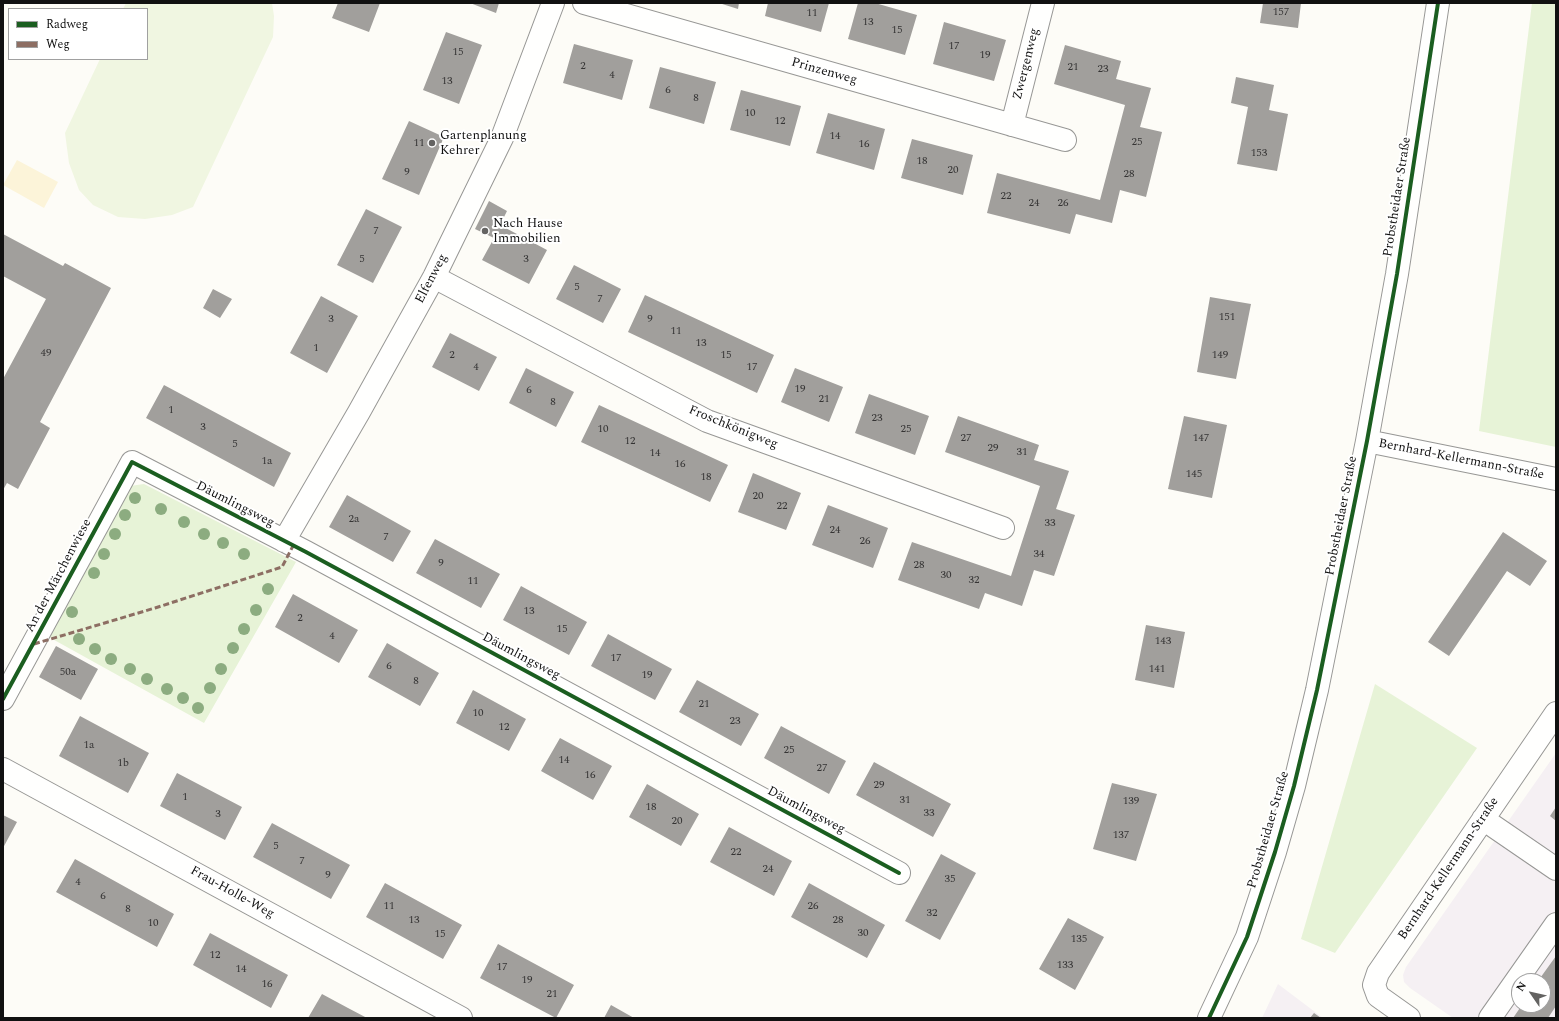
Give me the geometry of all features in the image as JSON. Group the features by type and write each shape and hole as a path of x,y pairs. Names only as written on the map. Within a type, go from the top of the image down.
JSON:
{"street":[{"name":"Elfenweg","path":"284,541 355,419 434,277 502,138 553,3"},
{"name":"Prinzenweg","path":"584,3 1065,140"},
{"name":"Zwergenweg","path":"1012,126 1043,3"},
{"name":"Probstheidaer Straße","path":"1209,1018 1247,936 1276,852 1294,786 1317,690 1367,441 1397,274 1438,3"},
{"name":"Froschkönigweg","path":"434,277 707,421 1003,528"},
{"name":"Bernhard-Kellermann-Straße","path":"1367,441 1556,479"},
{"name":"Däumlingsweg","path":"132,462 284,541 899,872"},
{"name":"An der Märchenwiese","path":"3,699 132,462"},
{"name":"Bernhard-Kellermann-Straße","path":"1409,1018 1378,996 1374,985 1378,973 1556,713"},
{"name":"Frau-Holle-Weg","path":"3,769 461,1018"},
{"path":"1483,820 1556,869"},
{"path":"1490,1018 1556,924"}],"shaded area":[{"path":"1556,753 1556,1018 1453,1018 1410,988 1404,982 1403,975 1406,967"},
{"path":"1278,984 1323,1018 1262,1018"}],"green space":[{"path":"126,3 272,3 274,16 273,37 193,207 172,215 145,219 118,217 93,205 79,190 69,163 65,133 100,60 148,60 148,8 124,8"},
{"path":"1532,3 1556,3 1556,447 1479,431"},
{"path":"144,484 296,562 204,723 47,636 130,486"},
{"path":"1375,684 1477,748 1335,953 1301,939"}],"sand":[{"path":"17,160 58,182 44,208 3,185"}],"building":[{"path":"338,3 380,3 369,32 332,18"},
{"path":"470,3 499,3 496,13"},
{"path":"719,3 739,3 738,9"},
{"path":"768,3 829,3 821,32 765,16"},
{"path":"858,3 875,3 917,15 905,55 848,39"},
{"path":"1263,3 1301,3 1298,28 1260,23"},
{"path":"944,22 1006,40 994,81 933,64"},
{"path":"446,32 482,45 459,104 423,90"},
{"path":"574,44 633,60 622,100 563,83"},
{"path":"1065,45 1121,61 1116,79 1151,88 1140,127 1162,132 1146,197 1120,190 1112,223 1076,214 1070,234 987,213 997,173 1100,200 1125,105 1054,84"},
{"path":"660,67 716,82 704,124 649,108"},
{"path":"1236,77 1274,85 1269,110 1288,114 1277,171 1237,164 1248,107 1231,103"},
{"path":"741,90 801,106 790,146 730,130"},
{"path":"828,113 885,129 874,170 816,153"},
{"path":"409,121 444,137 419,195 382,179"},
{"path":"912,139 973,155 963,195 901,178"},
{"path":"489,201 507,211 500,225 547,250 529,284 482,260 494,238 475,229"},
{"path":"366,209 402,227 373,283 337,265"},
{"path":"3,234 63,266 65,263 111,288 40,422 50,428 18,489 7,483 3,490 3,379 46,299 3,276"},
{"path":"574,265 621,289 603,323 556,299"},
{"path":"213,289 232,299 220,318 203,308"},
{"path":"645,295 774,355 757,393 628,332"},
{"path":"321,296 358,316 327,373 290,353"},
{"path":"1210,297 1251,304 1236,379 1197,372"},
{"path":"450,333 497,357 479,391 432,367"},
{"path":"526,368 574,392 556,427 509,403"},
{"path":"795,368 843,387 829,422 781,402"},
{"path":"164,385 291,453 274,487 146,418"},
{"path":"869,394 929,416 915,455 855,433"},
{"path":"599,405 728,465 710,502 581,442"},
{"path":"958,416 1039,445 1034,460 1069,471 1056,509 1075,515 1054,576 1034,570 1022,606 985,593 979,609 898,580 912,542 1011,576 1040,486 945,452"},
{"path":"1184,416 1227,425 1212,498 1168,489"},
{"path":"753,473 801,493 786,530 738,512"},
{"path":"347,495 411,531 393,562 329,527"},
{"path":"828,505 888,528 873,568 812,545"},
{"path":"1503,532 1547,561 1530,586 1507,571 1449,656 1428,642"},
{"path":"435,539 500,574 481,608 416,573"},
{"path":"521,586 587,622 569,655 503,620"},
{"path":"293,594 358,630 339,663 275,627"},
{"path":"1146,625 1185,632 1174,688 1135,680"},
{"path":"608,634 672,669 655,700 591,666"},
{"path":"387,643 439,673 420,706 368,677"},
{"path":"56,646 98,669 81,700 39,677"},
{"path":"697,680 759,714 741,746 679,712"},
{"path":"473,690 526,719 509,751 456,723"},
{"path":"80,716 149,753 128,793 59,756"},
{"path":"781,726 846,761 829,794 764,758"},
{"path":"560,738 612,766 593,800 541,771"},
{"path":"874,762 951,804 933,837 856,795"},
{"path":"177,773 242,807 225,840 160,806"},
{"path":"1112,783 1157,794 1136,861 1093,849"},
{"path":"647,784 699,814 681,846 629,817"},
{"path":"1556,807 1556,821 1550,816"},
{"path":"3,815 17,822 3,848"},
{"path":"272,823 350,865 331,899 253,857"},
{"path":"729,827 792,861 774,896 710,862"},
{"path":"941,854 976,873 940,940 905,921"},
{"path":"75,859 174,914 157,947 56,892"},
{"path":"385,883 462,925 443,959 366,917"},
{"path":"809,883 885,925 867,958 791,917"},
{"path":"1068,918 1104,937 1075,990 1039,969"},
{"path":"210,933 288,975 271,1008 193,965"},
{"path":"498,944 574,985 556,1018 480,978"},
{"path":"1556,956 1556,1006 1548,1018 1513,1018 1516,1013 1551,1013 1551,973 1544,973"},
{"path":"322,994 348,1008 367,1018 308,1018"},
{"path":"611,1005 634,1018 604,1018"},
{"path":"1314,1013 1321,1018 1310,1018"}],"marked path":[{"path":"34,644 155,608 282,567 293,546"}],"cycle path":[{"path":"1209,1018 1247,937 1275,852 1294,786 1317,690 1367,441 1397,274 1438,3"},
{"path":"3,699 132,462 306,552 899,873"}],"place":[{"name":"Gartenplanung Kehrer","path":"432,143"},
{"name":"Nach Hause Immobilien","path":"485,231"}]}
